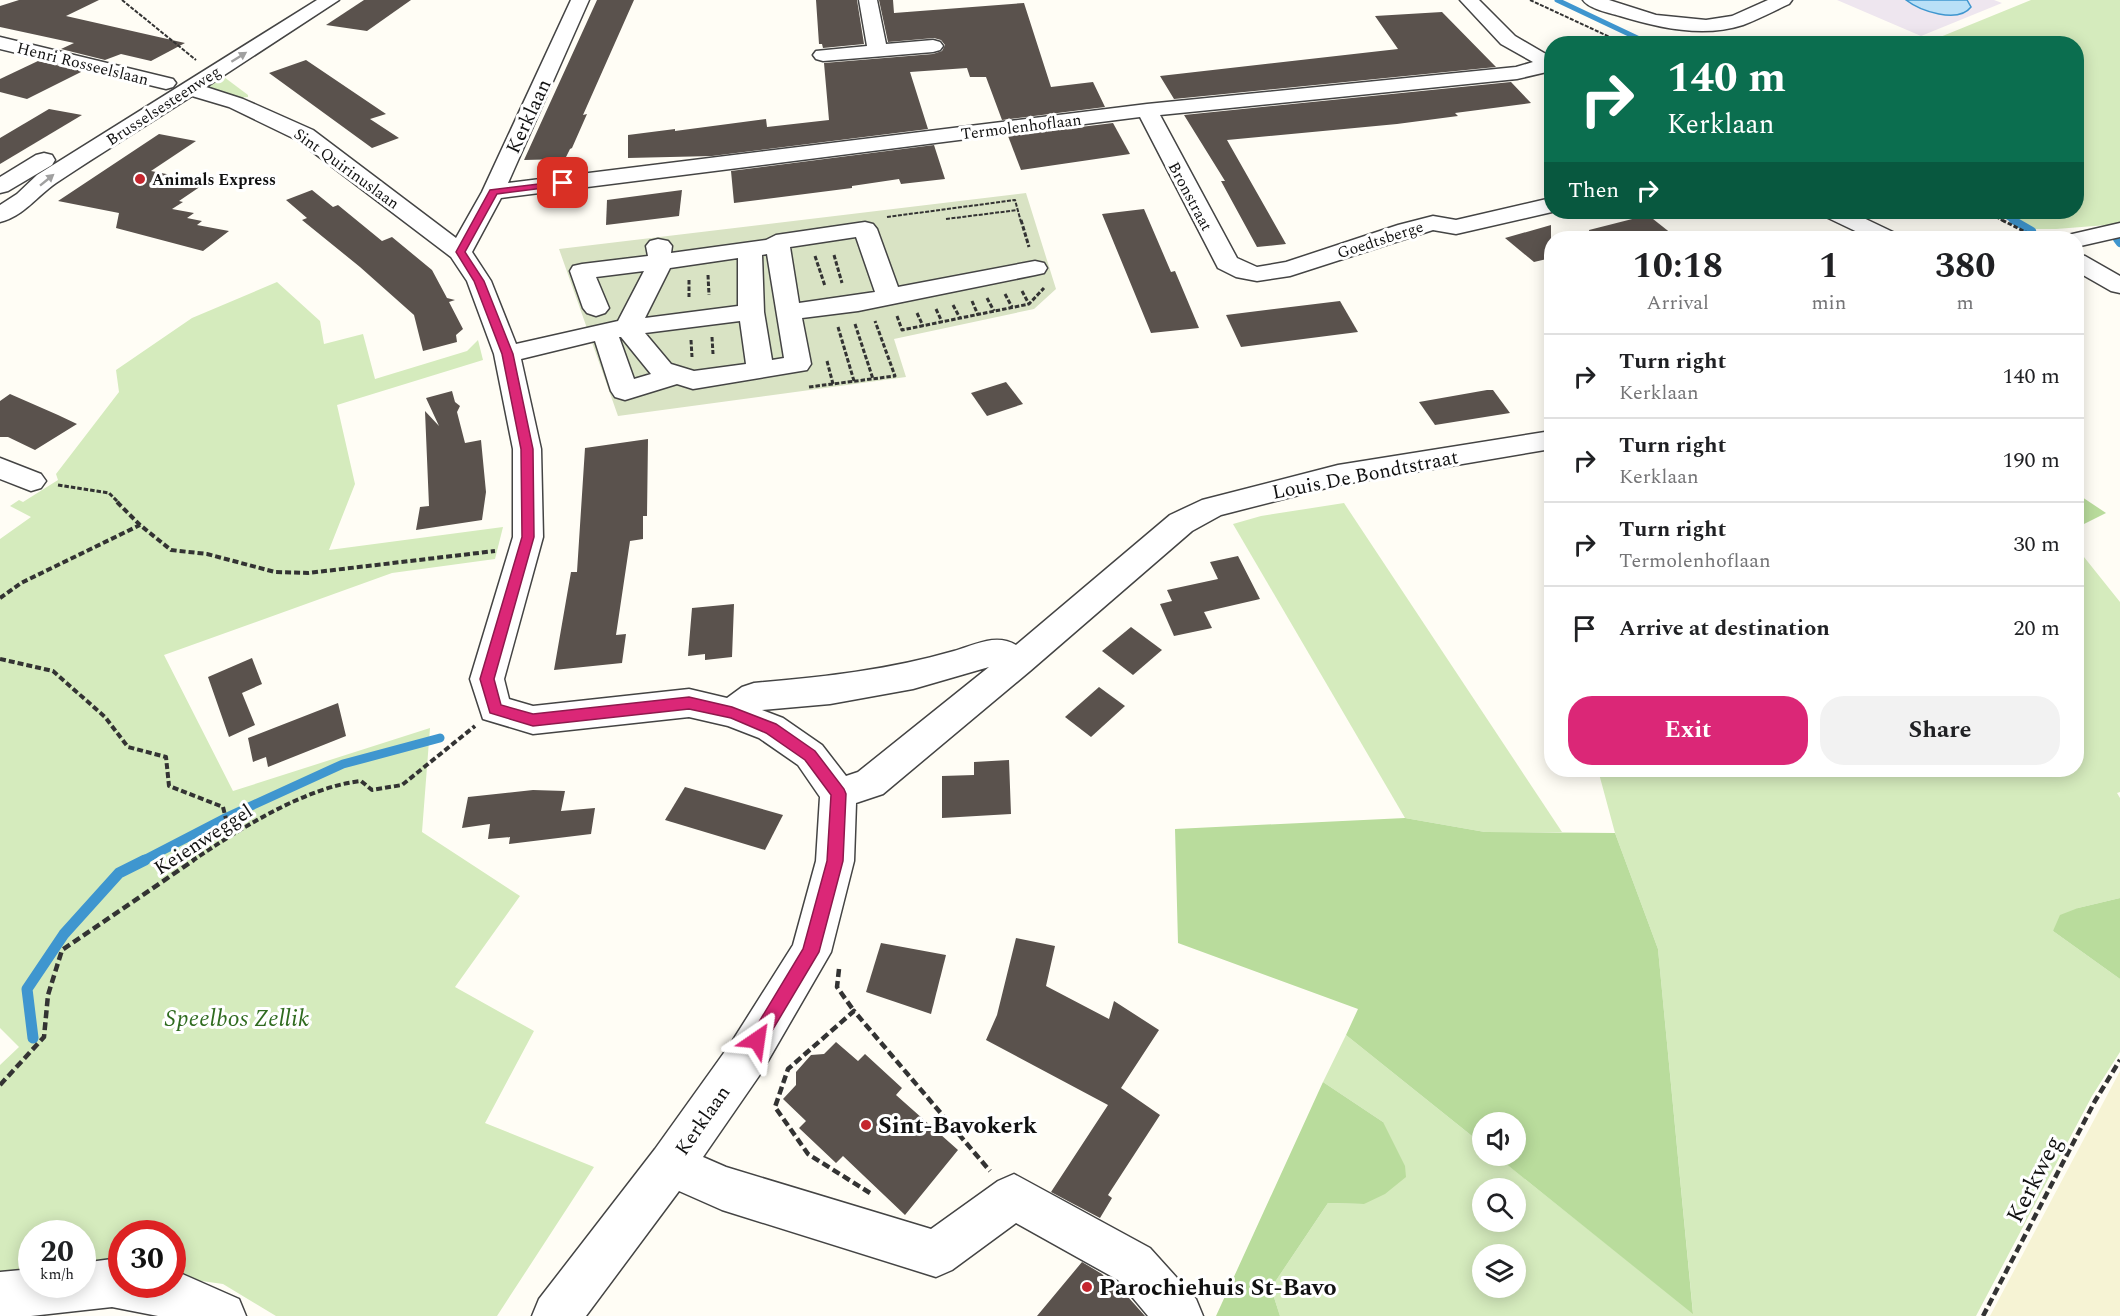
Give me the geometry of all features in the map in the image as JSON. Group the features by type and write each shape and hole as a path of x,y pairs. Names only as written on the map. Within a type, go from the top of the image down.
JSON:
{"street":[{"path":"255,26 296,0"},
{"name":"Brusselsesteenweg","path":"0,215 35,191 45,180 330,0"},
{"name":"Kerklaan","path":"460,252 493,192 580,0"},
{"path":"868,0 878,51"},
{"path":"1468,0 1508,40 1544,61"},
{"path":"1592,0 1646,17 1687,26 1724,24 1783,0"},
{"name":"Henri Rosseelslaan","path":"0,43 166,83"},
{"path":"823,55 933,46"},
{"name":"Brusselsesteenweg","path":"0,186 189,69 197,61"},
{"name":"Termolenhoflaan","path":"493,192 1147,110 1517,73 1544,66"},
{"name":"Sint Quirinuslaan","path":"190,89 236,103 305,135 460,252"},
{"name":"Bronstraat","path":"1147,110 1227,263 1245,272"},
{"name":"Goedtsberge","path":"1245,272 1257,274 1290,269 1433,223 1456,227 1544,207"},
{"path":"1848,219 1873,231"},
{"path":"676,375 625,391 605,325 580,262 661,262 763,248 776,242 865,229 859,302"},
{"path":"2084,238 2120,230"},
{"path":"605,325 662,370 693,380 760,371 801,376 788,312 763,248 761,233 658,246 661,262"},
{"path":"760,371 751,312 763,248"},
{"path":"460,252 479,281 507,354 527,449 528,537 487,679 495,709 533,720 689,703 732,713 771,728 810,755 838,794"},
{"path":"605,325 661,262"},
{"path":"2084,266 2120,286"},
{"path":"788,312 859,302 1035,268"},
{"path":"507,354 605,325 751,312"},
{"name":"Louis De Bondtstraat","path":"838,794 870,783 1181,524 1212,507 1338,475 1544,441"},
{"path":"0,468 31,480"},
{"path":"732,713 754,697 830,690 913,676 999,651 1018,662"},
{"name":"Kerklaan","path":"556,1316 671,1164 746,1058 811,952 835,861 838,794"},
{"name":"Kerklaan","path":"671,1164 722,1188 936,1254 1014,1197"},
{"path":"1014,1197 1134,1264 1179,1316"},
{"path":"0,1296 112,1283 180,1297 222,1316"}],"path":[{"path":"122,0 178,48 197,61"},
{"path":"1530,0 1608,36"},
{"path":"859,302 902,330 1029,304 1044,289 1035,268 1015,200 877,218 879,227 865,229"},
{"path":"946,219 1018,210"},
{"path":"2000,219 2023,231"},
{"path":"801,376 854,381 895,376 859,302 818,236"},
{"path":"818,236 859,302 873,379"},
{"path":"707,255 709,297"},
{"path":"854,381 859,302"},
{"path":"712,327 713,357"},
{"path":"31,480 109,493 140,525 171,550 207,554 275,572 308,573 525,548"},
{"path":"0,598 21,583 140,525"},
{"path":"0,659 53,671 105,717 128,747 166,757 169,786 223,807 230,835"},
{"name":"Keienweggel","path":"0,1085 44,1037 48,995 62,950 230,835 281,808 341,783 361,781 372,790 402,785 495,709"},
{"path":"840,964 837,987 854,1011 967,1146 1014,1197"},
{"path":"854,1011 788,1069 775,1107 808,1154 883,1201 888,1240"},
{"name":"Kerkweg","path":"1983,1316 2095,1101 2120,1060"}],"shaded area":[{"path":"1837,0 1994,0 2002,3 1921,36"},
{"path":"2120,1071 2120,1316 1990,1316"}],"green space":[{"path":"2031,0 2120,0 2120,224 2034,229 2014,219 2084,219 2084,36 1943,36"},
{"path":"224,77 248,97 239,98 206,88"},
{"path":"1026,193 1056,289 1034,309 894,339 906,377 618,416 559,249"},
{"name":"Speelbos Zellik","path":"277,282 320,321 324,344 363,334 375,379 467,351 478,340 483,360 337,405 355,484 329,550 503,527 495,559 392,573 164,655 233,791 430,728 422,832 520,896 455,987 534,1031 485,1123 594,1167 497,1316 276,1316 223,1284 186,1279 186,1220 108,1220 108,1269 96,1270 96,1220 18,1220 18,1276 0,1278 0,1065 19,1047 0,1028 0,539 31,517 10,506 19,500 23,502 58,480 56,474 119,392 116,370 192,318"},
{"path":"2084,498 2106,513 2084,524"},
{"path":"1344,503 1562,832 1485,832 1405,818 1233,524 1261,516"},
{"path":"2084,557 2120,602 2120,792 2117,793 2120,798 2120,898 2078,908 2053,931 2120,979 2120,1052 2092,1096 1976,1316 1280,1316 1271,1288 1328,1203 1364,1204 1383,1122 1323,1082 1346,1035 1472,1136 1472,1166 1509,1166 1524,1178 1472,1178 1472,1232 1526,1232 1526,1180 1693,1313 1658,949 1615,833 1600,777 2084,777"},
{"path":"1405,818 1485,832 1615,833 1658,949 1693,1314 1509,1166 1526,1166 1526,1112 1472,1112 1472,1136 1346,1035 1358,1009 1178,943 1175,829"},
{"path":"2120,898 2120,979 2053,931 2060,915 2078,908"},
{"path":"1323,1082 1383,1122 1405,1166 1406,1177 1385,1194 1364,1204 1328,1203 1271,1288 1280,1316 1216,1316"}],"water":[{"path":"1906,0 1967,0 1971,7 1957,15 1948,15 1929,12"}],"building":[{"path":"19,0 99,0 66,16 185,43 151,61 121,54 105,60 61,49 74,43 0,27 0,6"},
{"path":"364,0 411,0 367,31 326,25"},
{"path":"597,0 634,0 583,115 587,114 572,148 565,159 524,160"},
{"path":"816,0 857,0 864,44 823,48 822,44 819,44"},
{"path":"879,0 893,0 894,13 1024,3 1051,87 1093,82 1105,107 1002,120 986,77 970,77 967,68 910,72 928,129 712,156 628,158 628,135 766,119 767,127 829,120 824,63 933,54 942,51 945,45 941,40 934,38 888,42"},
{"path":"1442,12 1496,67 1174,99 1160,76 1398,49 1375,16"},
{"path":"306,60 386,114 370,119 399,138 372,148 269,73"},
{"path":"38,61 83,71 27,99 0,92 0,79"},
{"path":"1511,82 1531,103 1455,113 1458,116 1397,124 1227,140 1286,244 1257,247 1221,181 1225,181 1184,115"},
{"path":"49,109 82,115 0,164 0,138"},
{"path":"1113,123 1130,154 1021,170 1008,136"},
{"name":"Animals Express","path":"159,134 196,141 151,171 207,182 179,201 183,202 172,209 194,213 187,218 202,221 197,225 229,231 203,251 116,228 119,213 58,201"},
{"path":"934,145 945,179 901,184 899,179 852,186 852,188 734,203 731,171"},
{"path":"312,190 333,207 338,205 382,241 392,237 432,270 447,298 455,300 449,302 463,329 456,335 457,342 423,351 414,315 302,220 307,218 286,200"},
{"path":"682,190 679,216 606,225 607,200"},
{"path":"1144,209 1171,272 1175,271 1199,328 1151,333 1102,214"},
{"path":"1632,219 1653,219 1668,231 1589,231"},
{"path":"1551,225 1551,231 1544,231 1544,260 1534,262 1505,238"},
{"path":"1340,301 1358,332 1241,347 1226,315"},
{"path":"1006,382 1023,404 987,416 971,393"},
{"path":"1493,390 1510,413 1435,425 1419,402"},
{"path":"452,391 455,402 460,406 457,412 465,443 481,440 486,492 482,520 416,530 420,507 429,506 425,411 439,426 426,398"},
{"path":"10,394 77,424 35,450 8,437 0,437 0,401"},
{"path":"648,439 647,516 643,516 643,539 630,541 616,635 626,634 622,663 554,670 571,572 577,572 585,448"},
{"path":"1238,556 1260,599 1204,612 1212,628 1174,636 1160,604 1172,601 1167,590 1218,579 1210,562"},
{"path":"734,604 732,657 705,660 705,654 688,656 692,608"},
{"path":"1131,627 1162,650 1133,675 1102,651"},
{"path":"252,658 262,684 242,693 255,725 229,737 208,677"},
{"path":"1099,687 1125,706 1091,737 1065,717"},
{"path":"338,703 346,736 268,767 266,757 253,762 248,738"},
{"path":"1009,760 1011,814 942,818 942,776 974,775 974,762"},
{"path":"685,787 783,815 765,850 665,820"},
{"path":"533,790 565,791 561,811 595,808 591,834 509,844 510,837 488,839 490,824 462,828 468,797"},
{"path":"1016,938 1055,946 1046,986 1109,1019 1114,1001 1159,1030 1121,1088 1160,1115 1108,1195 1112,1198 1100,1218 1051,1192 1108,1105 986,1040 997,1015"},
{"path":"881,943 946,955 931,1014 866,992"},
{"name":"Sint-Bavokerk","path":"836,1042 858,1061 865,1054 902,1088 896,1095 958,1150 905,1215 843,1156 836,1163 799,1128 806,1121 783,1099 796,1085 796,1072 811,1055 824,1054"},
{"path":"1082,1262 1102,1274 1117,1291 1120,1288 1145,1316 1037,1316"}],"waterway":[{"path":"1557,0 1633,36"},
{"path":"2011,219 2016,222"},
{"path":"2013,220 2032,231"},
{"path":"2117,239 2120,243"},
{"path":"142,861 227,817 343,764 440,738"},
{"path":"33,1038 27,989 64,934 119,873 145,860"}],"place":[{"name":"Animals Express","path":"140,179"},
{"name":"Sint-Bavokerk","path":"866,1125"},
{"name":"Parochiehuis St-Bavo","path":"1087,1287"}],"route":[{"path":"563,183 493,192 460,252 479,281 507,354 527,449 528,537 487,679 495,709 533,720 689,703 732,713 771,728 810,755 838,794 835,861 811,952 757,1040"}]}
